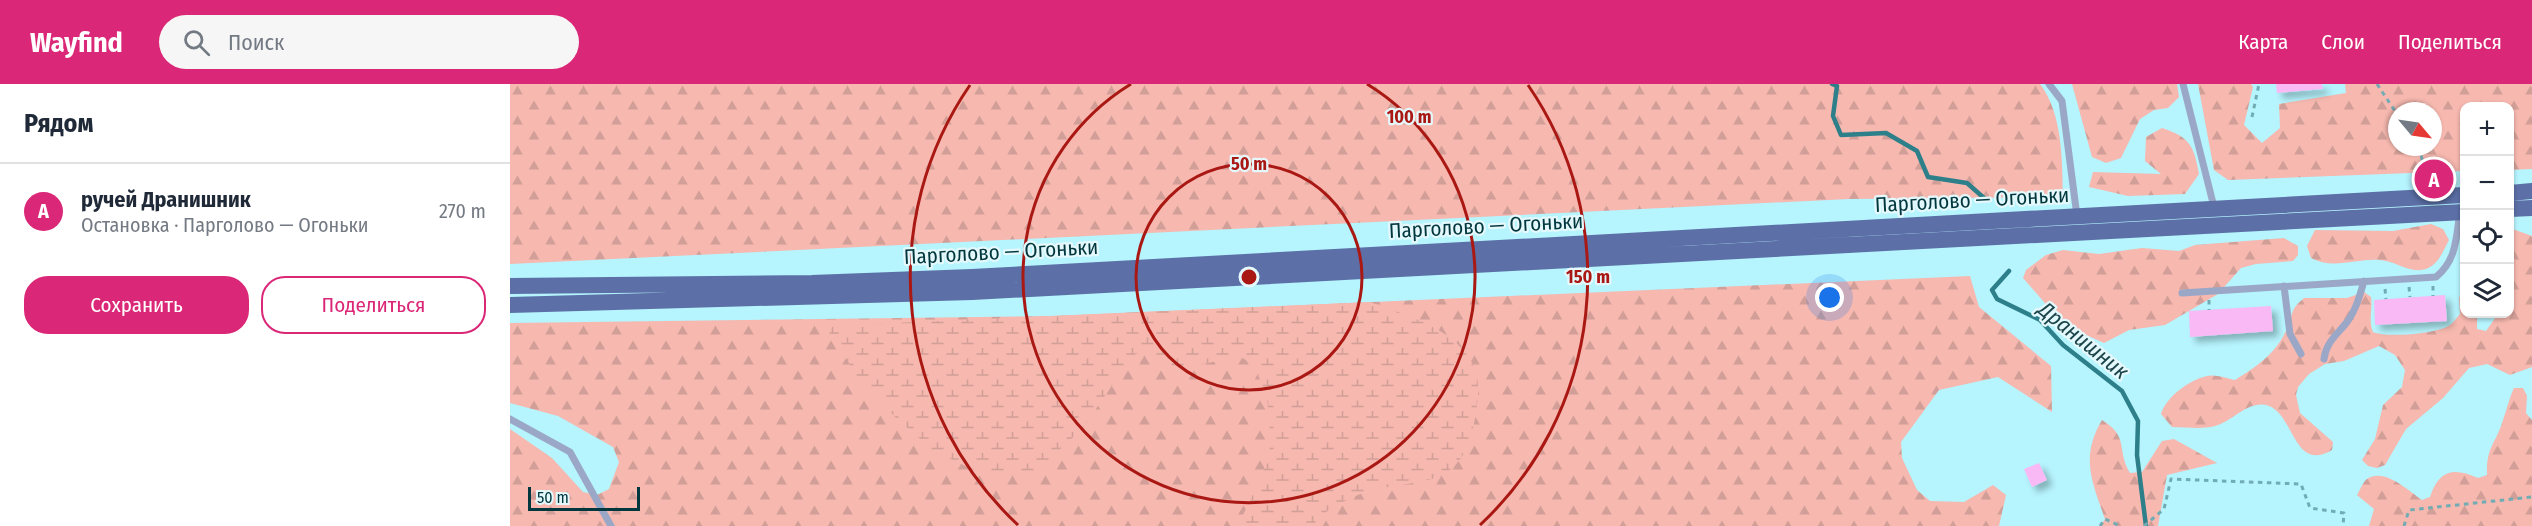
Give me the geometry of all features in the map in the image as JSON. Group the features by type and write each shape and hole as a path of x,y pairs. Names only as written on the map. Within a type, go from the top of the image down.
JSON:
{"main road":[{"path":"2514,193 2532,191"},
{"name":"Парголово — Огоньки","path":"510,286 812,283 972,277 2460,195"},
{"path":"2514,209 2532,208"},
{"name":"Парголово — Огоньки","path":"510,305 972,292 2460,212"}],"lane":[{"path":"2049,84 2062,101 2077,216"},
{"path":"2186,86 2215,210"},
{"path":"2182,293 2436,277 2448,267 2460,222"},
{"path":"2324,360 2330,342 2348,322 2356,307 2364,281"},
{"path":"2284,286 2290,334 2301,354"},
{"path":"510,419 570,452 611,526"}],"path":[{"path":"2377,84 2389,102"},
{"path":"2252,117 2256,85"},
{"path":"2421,156 2427,180"},
{"path":"2145,526 2164,509 2171,479 2301,484 2310,508 2344,513 2343,526"},
{"path":"2404,526 2409,510 2532,497"},
{"path":"2100,526 2105,519 2120,526"}],"green space":[{"path":"510,84 2040,84 2048,96 2057,123 2063,197 1849,199 510,264"},
{"path":"2072,84 2177,84 2179,97 2168,108 2154,110 2140,119 2121,158 2106,163 2092,157"},
{"path":"2198,84 2251,84 2253,87 2244,125 2262,143 2280,128 2279,104 2346,93 2345,84 2532,84 2532,169 2514,170 2514,102 2460,102 2460,171 2228,180 2214,170"},
{"path":"2162,128 2185,139 2195,156 2199,174 2185,194 2128,196 2089,187 2093,172 2161,174 2145,161 2146,137"},
{"path":"2431,224 2443,229 2449,240 2440,257 2426,269 2414,270 2380,260 2328,263 2311,258 2307,246 2315,230 2393,231"},
{"path":"2514,229 2532,236 2532,367 2510,375 2487,364 2469,368 2443,398 2406,429 2385,465 2377,468 2368,466 2362,460 2375,439 2383,405 2402,387 2405,370 2395,355 2379,346 2344,361 2325,364 2309,374 2298,387 2296,395 2300,413 2333,442 2332,450 2319,455 2310,454 2302,449 2284,420 2277,411 2269,406 2255,405 2218,425 2196,428 2172,427 2161,414 2168,401 2193,381 2210,376 2235,380 2259,364 2279,343 2294,308 2304,298 2347,298 2364,292 2371,297 2373,332 2380,334 2400,335 2434,331 2450,325 2460,314 2460,318 2477,318 2477,329 2486,331 2495,318 2514,318"},
{"path":"2284,238 2298,246 2298,255 2293,261 2256,264 2241,268 2218,294 2165,325 2129,330 2104,343 2064,325 2023,278 2026,270 2046,255 2063,250 2099,254 2142,248 2179,251 2195,245"},
{"path":"1970,276 1979,307 2051,366 2052,412 1998,377 1939,390 1901,442 1902,458 1917,490 1930,501 1964,502 1993,485 2006,495 1999,526 510,526 510,429 552,458 583,492 597,495 609,489 619,462 613,447 558,416 510,403 510,323 1053,316"},
{"path":"1370,302 1406,315 1442,332 1458,344 1469,358 1477,375 1478,395 1472,432 1462,456 1448,471 1432,479 1366,492 1329,510 1313,526 1241,526 1241,519 1261,478 1271,444 1267,395 1253,364 1239,356 1190,367 1173,366 1146,349 1132,356 1083,428 1042,466 1027,475 978,472 934,451 895,417 861,382 825,326"},
{"path":"2514,388 2523,388 2527,396 2526,413 2532,420 2532,526 2369,526 2374,509 2357,495 2367,479 2374,476 2388,478 2422,500 2430,497 2438,481 2448,473 2461,473 2478,478 2487,475 2490,451"},
{"path":"2102,420 2116,432 2130,473 2142,472 2162,441 2174,439 2217,463 2167,475 2158,526 2100,526 2105,519 2090,470 2090,458 2095,433"}],"building":[{"path":"2276,84 2322,84 2323,89 2277,93"},
{"path":"2445,295 2447,321 2375,325 2374,300"},
{"path":"2271,306 2273,331 2190,337 2189,311"},
{"path":"2039,463 2047,480 2032,487 2024,469"}],"waterway":[{"name":"Дранишник","path":"1832,84 1837,86 1833,116 1841,135 1886,133 1917,151 1928,177 1967,183 1984,198"},
{"name":"Дранишник","path":"2009,271 1992,290 1997,299 2040,320 2063,345 2122,391 2138,421 2137,455 2146,526"}],"place":[{"name":"ручей Дранишник","path":"2434,179"}]}
